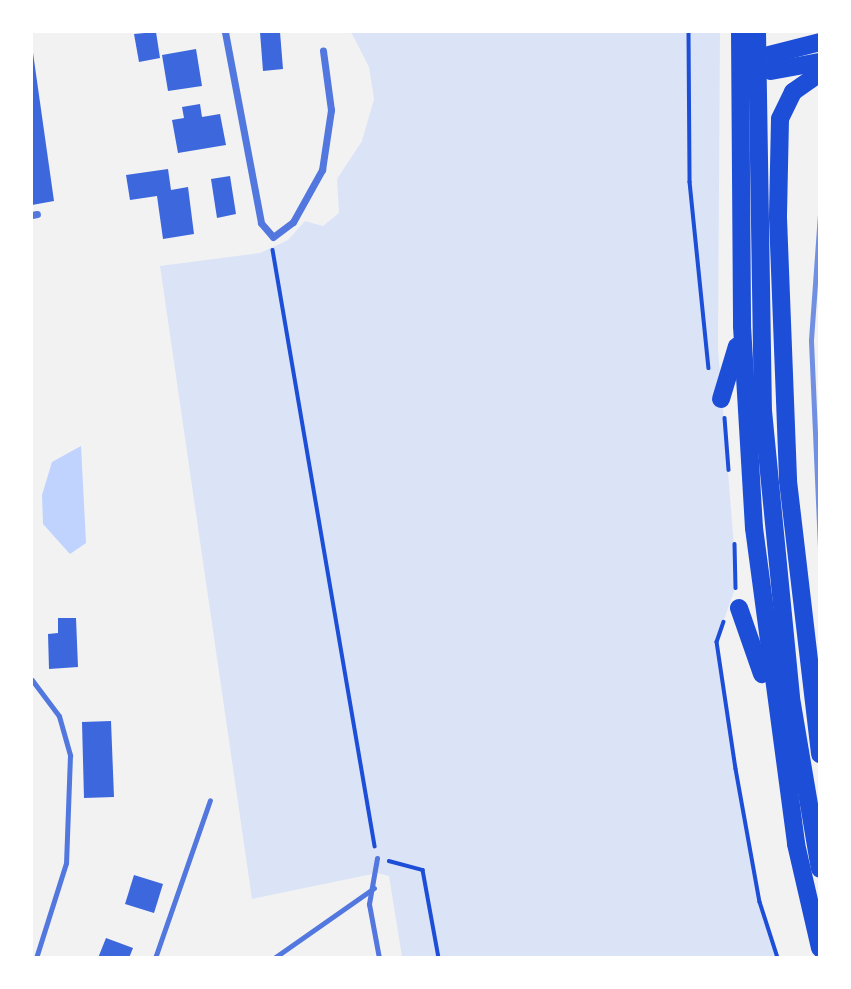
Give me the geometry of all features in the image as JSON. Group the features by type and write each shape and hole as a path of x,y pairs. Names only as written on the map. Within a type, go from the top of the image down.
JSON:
{"highway":[{"path":"740,32 742,326 754,528 778,727 820,948"},
{"path":"757,32 763,411 791,698 820,869"},
{"path":"815,69 770,63 817,38"},
{"path":"815,69 793,92 780,119 778,257 790,508 820,754"},
{"path":"721,401 742,326"},
{"path":"732,607 778,727"}],"street":[{"path":"225,32 261,223 273,237 293,222 322,170 331,110 323,51"}],"lane":[{"path":"32,682 59,716 70,755 66,863 36,957"},
{"path":"155,957 210,800"},
{"path":"377,858 374,888 369,904 379,957"},
{"path":"274,957 374,888"}],"path":[{"path":"689,32 690,183 712,379"},
{"path":"273,237 377,858 424,870 439,957"},
{"path":"721,401 730,480"},
{"path":"734,531 732,607 717,642 760,902 778,957"}],"shaded area":[{"path":"351,32 720,32 718,348 737,583 716,642 759,902 777,957 402,957 389,876 377,873 252,899 160,266 260,253 288,240 305,221 323,226 339,213 337,179 362,141 374,99 369,67"}],"water":[{"path":"81,446 86,543 70,554 43,524 42,495 52,462"}],"building":[{"path":"156,32 160,58 139,62 134,34"},
{"path":"260,32 280,32 283,69 263,71"},
{"path":"196,49 202,86 168,91 162,55"},
{"path":"32,54 54,201 32,205"},
{"path":"200,104 202,117 220,114 226,145 178,153 172,120 184,118 182,107"},
{"path":"168,169 171,190 188,187 194,234 163,239 157,196 130,200 126,175"},
{"path":"230,176 236,214 217,218 211,179"},
{"path":"58,618 76,618 78,667 49,669 48,634 58,633"},
{"path":"111,721 114,797 84,798 82,722"},
{"path":"134,875 163,884 154,913 125,904"},
{"path":"106,938 133,948 129,958 98,958"}],"railway":[{"path":"820,214 811,341 820,547"}]}
